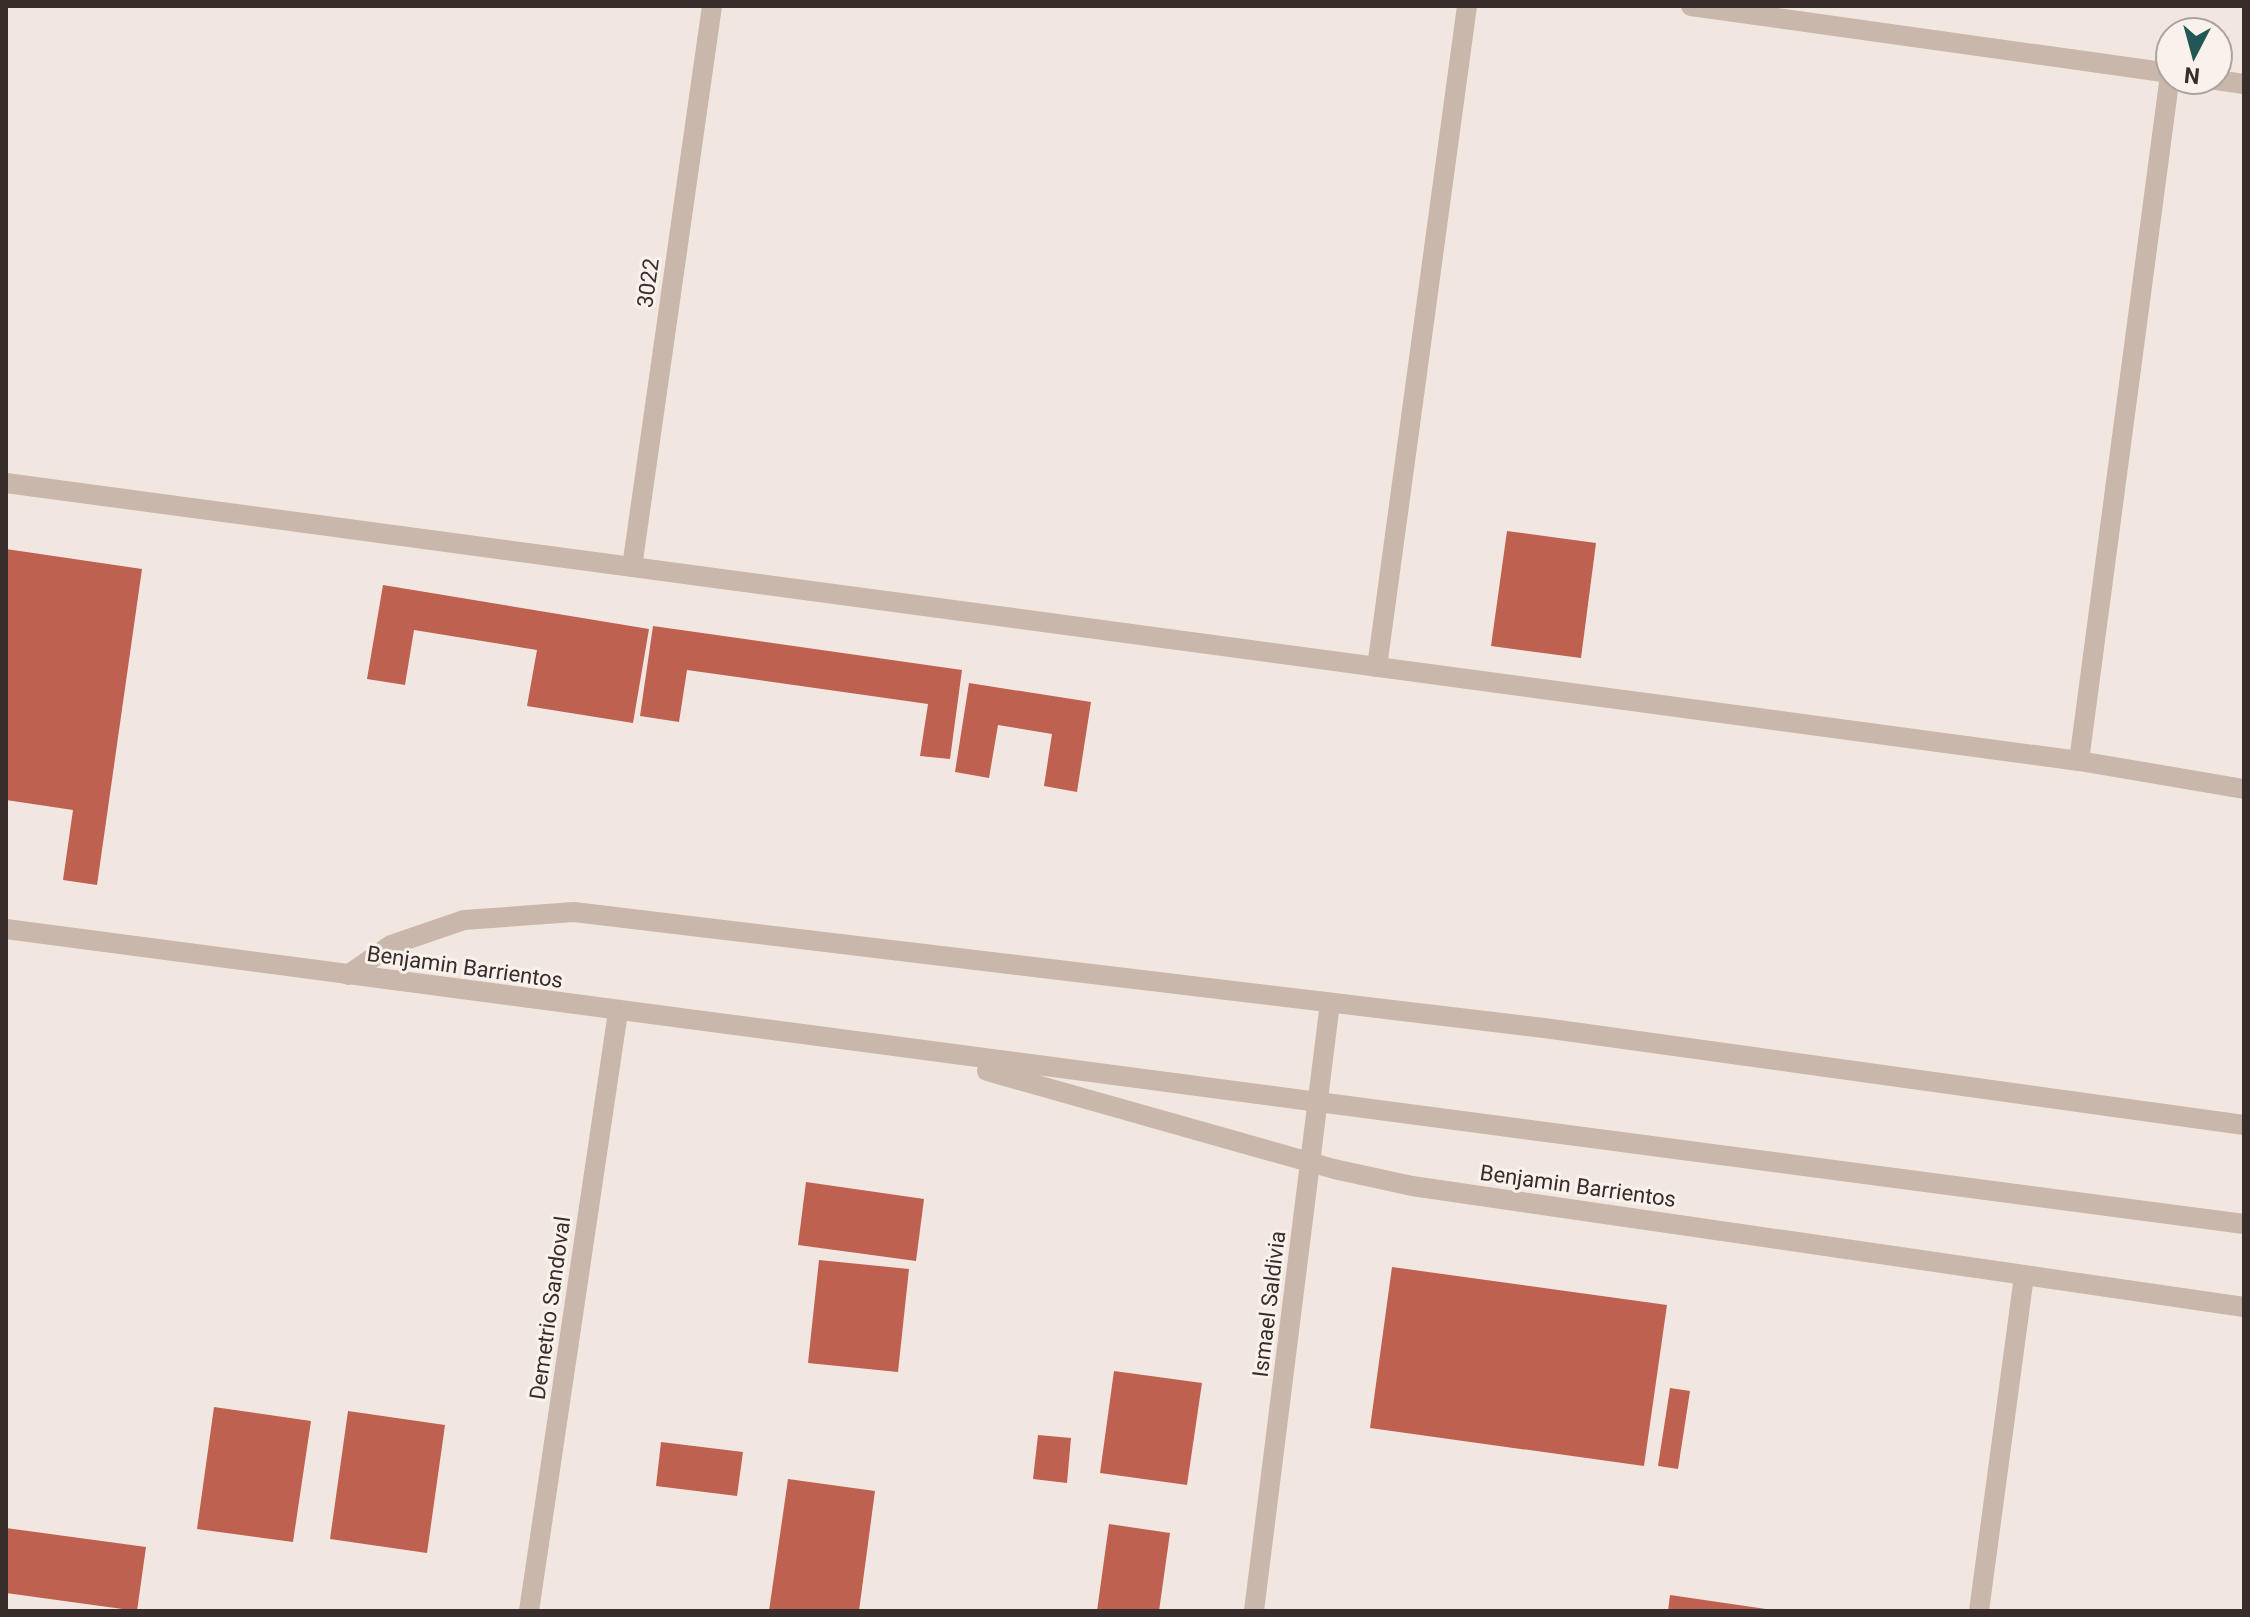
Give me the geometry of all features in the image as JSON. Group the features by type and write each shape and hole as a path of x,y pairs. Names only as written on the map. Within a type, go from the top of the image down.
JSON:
{"street":[{"name":"3022","path":"632,567 712,6"},
{"path":"1377,667 1467,6"},
{"path":"1691,6 2154,72"},
{"path":"2079,761 2167,96"},
{"path":"6,483 2079,761 2244,789"},
{"path":"348,975 391,945 464,920 574,912 1559,1030 2244,1125"},
{"name":"Benjamin Barrientos","path":"6,929 917,1052 2244,1224"},
{"name":"Ismael Saldivia","path":"1254,1611 1330,1003"},
{"name":"Demetrio Sandoval","path":"529,1611 618,1012"},
{"name":"Benjamin Barrientos","path":"917,1052 1312,1162 1412,1186 2244,1307"},
{"path":"1979,1611 2024,1276"}],"building":[{"path":"1507,531 1596,543 1581,658 1491,646"},
{"path":"6,549 142,569 97,885 63,880 73,810 6,800"},
{"path":"383,585 649,629 633,723 527,706 537,650 414,630 405,685 367,679"},
{"path":"653,626 962,670 950,759 920,756 928,704 687,670 679,722 640,716"},
{"path":"969,683 1091,702 1077,792 1044,786 1052,734 998,725 989,778 955,772"},
{"path":"806,1182 924,1199 916,1261 798,1245"},
{"path":"819,1260 909,1269 898,1372 808,1363"},
{"path":"1392,1267 1667,1305 1644,1466 1370,1428"},
{"path":"1114,1371 1202,1383 1187,1485 1100,1473"},
{"path":"1670,1388 1690,1391 1678,1469 1658,1466"},
{"path":"214,1407 311,1421 293,1542 197,1529"},
{"path":"348,1411 445,1425 427,1553 330,1539"},
{"path":"1038,1435 1071,1438 1067,1483 1033,1479"},
{"path":"661,1442 743,1452 737,1496 656,1486"},
{"path":"788,1479 875,1491 859,1611 769,1611"},
{"path":"1109,1524 1170,1533 1159,1611 1097,1611"},
{"path":"6,1528 146,1547 137,1611 6,1593"},
{"path":"1670,1595 1766,1609 1766,1611 1668,1611"}]}
